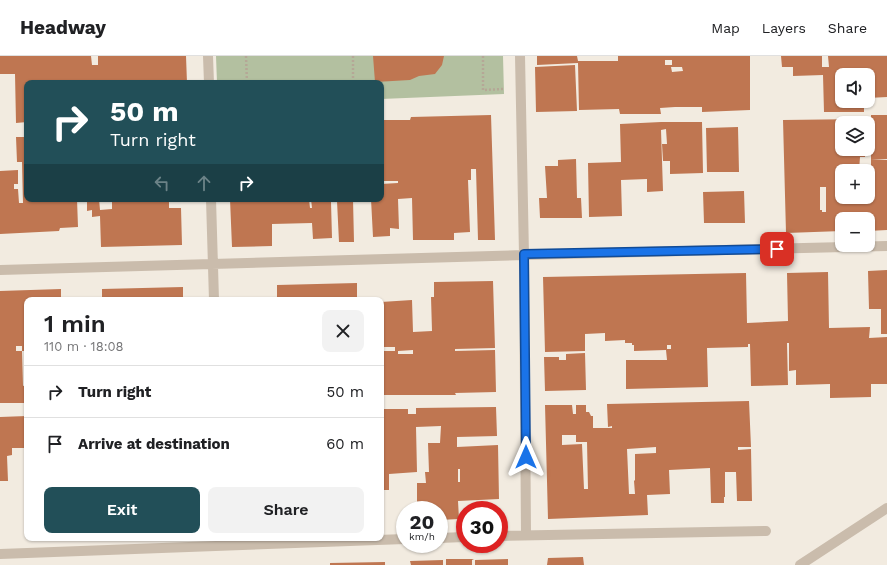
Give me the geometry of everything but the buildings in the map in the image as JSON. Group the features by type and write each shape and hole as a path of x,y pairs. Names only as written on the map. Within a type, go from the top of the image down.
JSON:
{"street":[{"path":"208,56 209,80"},
{"path":"520,56 524,254 526,535"},
{"path":"211,202 214,297"},
{"path":"0,270 524,254 887,246"},
{"path":"800,565 887,508"},
{"path":"508,536 766,531"},
{"path":"384,539 396,539"},
{"path":"0,554 222,542 283,541"}],"path":[{"path":"246,56 247,80"},
{"path":"353,56 353,80"},
{"path":"483,56 483,90 521,89"}],"green space":[{"path":"216,56 503,56 504,94 384,99 384,80 217,80"}],"route":[{"path":"526,457 524,254 777,249"}]}
